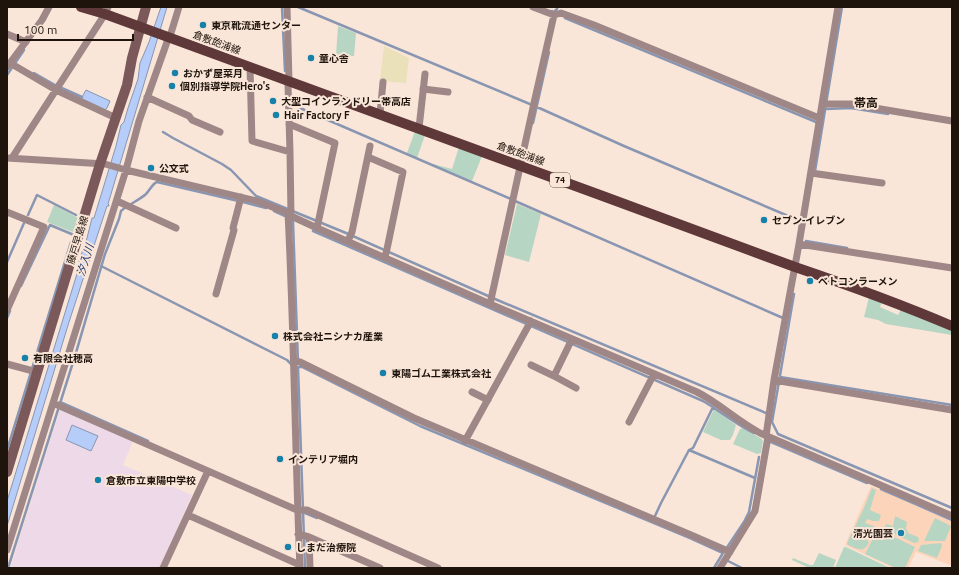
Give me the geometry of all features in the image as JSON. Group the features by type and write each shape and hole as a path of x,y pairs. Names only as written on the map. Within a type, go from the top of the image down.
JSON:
{"main road":[{"name":"倉敷飽浦線","path":"81,7 107,11 144,29 419,128 794,267 858,288 952,326"},
{"name":"藤戸早島線","path":"7,472 33,371 103,164 127,85 132,58 144,29 146,7"}],"street":[{"path":"49,7 11,66 57,87 116,118"},
{"path":"7,550 57,405 139,121 179,7"},
{"path":"287,7 290,212 296,364 302,510 304,536 310,568"},
{"path":"533,7 559,12 594,25 819,118"},
{"path":"296,364 465,441 691,535 725,557 755,511 769,414 777,380 794,267 802,245 819,118 824,104 838,7"},
{"path":"107,11 10,158 103,164 241,200 257,201 290,212 491,299 529,324 653,377 706,396 749,427 767,436 952,516"},
{"path":"491,299 534,105 559,12"},
{"path":"7,34 26,42"},
{"path":"250,67 252,141 290,152"},
{"path":"419,128 425,74"},
{"path":"380,114 383,82"},
{"path":"423,89 448,92"},
{"path":"148,97 189,116 192,120 220,132"},
{"path":"824,104 851,104 952,121"},
{"path":"289,124 335,143 318,223"},
{"path":"350,237 370,146"},
{"path":"368,157 403,172 386,253"},
{"path":"811,173 882,183"},
{"path":"216,294 241,200"},
{"path":"116,201 176,228"},
{"path":"7,212 44,227 7,310"},
{"path":"802,245 952,268"},
{"path":"465,441 529,324"},
{"path":"554,376 571,342"},
{"path":"7,364 33,371"},
{"path":"531,365 576,388"},
{"path":"629,422 653,377"},
{"path":"777,380 952,410"},
{"path":"472,392 488,400"},
{"path":"57,405 208,472 438,568"},
{"path":"163,568 208,472"},
{"path":"188,515 300,567 304,536"},
{"path":"304,536 380,568"}],"shaded area":[{"name":"倉敷市立東陽中学校","path":"60,409 133,441 123,465 192,495 160,568 10,568"},
{"name":"清光園芸","path":"871,486 952,521 952,566 916,552 908,568 893,568 845,545"}],"green space":[{"path":"338,26 356,33 354,56 336,55"},
{"path":"415,131 425,135 417,158 407,153"},
{"path":"459,147 482,156 472,181 433,165 452,169"},
{"path":"517,204 541,214 529,262 505,255"},
{"path":"54,205 78,218 73,232 47,222"},
{"path":"869,297 882,302 880,307 898,315 901,309 952,330 952,335 886,324 878,320 864,317"},
{"path":"714,409 736,425 730,440 721,440 703,432"},
{"path":"743,428 762,439 761,453 757,454 733,444 740,429"},
{"path":"872,488 876,490 870,510 881,515 879,521 867,519 865,523 876,527 871,535 860,533 859,535 869,542 865,548 860,550 848,545 847,543"},
{"path":"895,516 907,522 906,528 908,533 918,537 918,542 914,543 884,529 886,524 893,526"},
{"path":"935,518 951,526 945,541 924,541"},
{"path":"878,529 915,547 905,568 896,568 865,554"},
{"path":"941,543 942,546 937,558 918,551 921,545"},
{"path":"844,547 846,547 890,568 835,568"},
{"path":"819,553 836,560 833,568 809,568 792,560 793,558 813,565"}],"sand":[{"path":"384,46 409,58 406,83 380,81"}],"water":[{"name":"汐入川","path":"161,7 167,7 108,204 109,206 107,206 69,322 7,526 7,501 80,264 79,261 92,218 94,218 121,125 124,122 138,79 140,63"},
{"path":"86,90 110,101 104,111 81,99"},
{"path":"72,425 98,436 91,451 66,440"}],"waterway":[{"path":"282,7 285,71"},
{"path":"298,7 537,107 800,221"},
{"path":"552,11 554,12 557,7"},
{"path":"815,171 842,7"},
{"path":"565,18 816,122"},
{"path":"7,75 24,50"},
{"path":"533,123 549,52"},
{"path":"34,73 55,85 82,97"},
{"path":"293,105 511,199"},
{"path":"826,109 851,108 888,114"},
{"path":"163,132 231,170 256,196 773,416"},
{"path":"8,568 75,356 105,254 121,211 143,196 157,182 266,208"},
{"path":"28,215 37,195 76,215"},
{"path":"515,201 783,318"},
{"path":"274,211 285,216"},
{"path":"293,222 298,362"},
{"path":"7,262 24,223"},
{"path":"21,286 50,225 74,235"},
{"path":"313,231 703,401 740,426 754,433"},
{"path":"806,241 847,248"},
{"path":"7,450 72,242"},
{"path":"101,266 287,360 291,364"},
{"path":"794,294 772,422 778,434 952,508"},
{"path":"7,318 10,311"},
{"path":"298,367 302,367 420,426 723,553"},
{"path":"298,367 305,568"},
{"path":"780,377 952,405"},
{"path":"60,402 148,441"},
{"path":"655,516 689,450 693,448 713,407"},
{"path":"771,442 867,483"},
{"path":"689,450 755,478"},
{"path":"726,549 749,512 759,457"},
{"path":"881,489 952,520"},
{"path":"305,513 317,518"},
{"path":"714,568 723,553"},
{"path":"726,560 742,568"}],"place":[{"name":"東京靴流通センター","path":"203,25"},
{"name":"童心舎","path":"311,58"},
{"name":"おかず屋菜月","path":"175,73"},
{"name":"個別指導学院Hero's","path":"172,86"},
{"name":"大型コインランドリー帯高店","path":"273,101"},
{"name":"Hair Factory F","path":"276,115"},
{"name":"公文式","path":"151,168"},
{"name":"セブン-イレブン","path":"764,220"},
{"name":"ベトコンラーメン","path":"810,281"},
{"name":"株式会社ニシナカ産業","path":"275,336"},
{"name":"有限会社穂高","path":"25,358"},
{"name":"東陽ゴム工業株式会社","path":"383,373"},
{"name":"インテリア堀内","path":"280,459"},
{"name":"倉敷市立東陽中学校","path":"98,480"},
{"name":"清光園芸","path":"901,533"},
{"name":"しまだ治療院","path":"288,547"}],"district":[{"name":"帯高","path":"866,103"}]}
